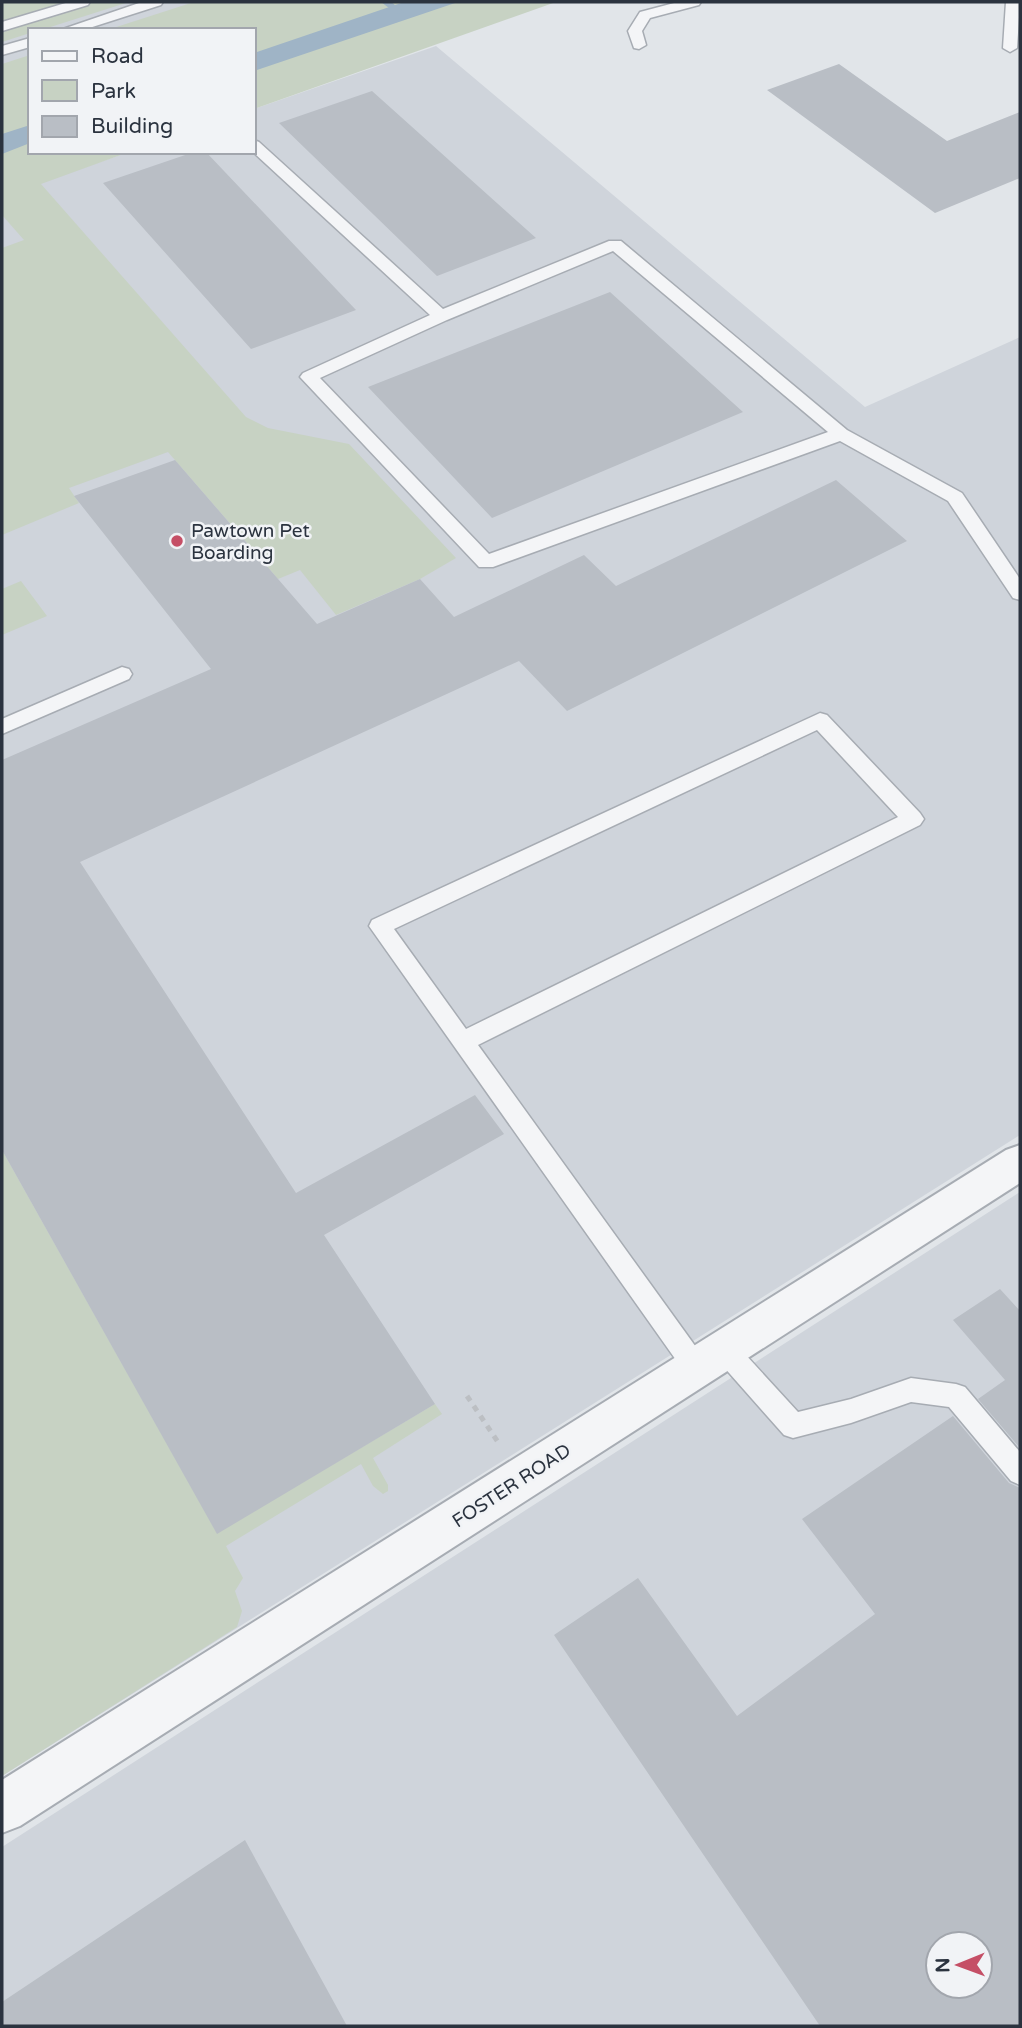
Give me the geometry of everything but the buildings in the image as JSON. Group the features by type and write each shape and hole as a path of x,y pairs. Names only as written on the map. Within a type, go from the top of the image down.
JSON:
{"street":[{"name":"FOSTER ROAD","path":"2,1808 1020,1162"}],"lane":[{"path":"2,14 43,2"},
{"path":"2,27 83,2"},
{"path":"73,28 156,2"},
{"path":"639,45 635,31 645,15 695,2"},
{"path":"1010,48 1013,2"},
{"path":"2,51 28,43"},
{"path":"256,147 441,316"},
{"path":"841,434 486,562 309,377 441,316 615,244 841,434 955,497 1020,593"},
{"path":"2,727 122,674"},
{"path":"462,1042 913,819 820,720 380,926 462,1042 710,1359 793,1426 852,1412 911,1390 956,1396 1020,1472"}],"path":[{"path":"467,1396 522,1478"}],"shaded area":[{"path":"2,2 290,2 211,28 28,28 28,88 2,97"},
{"path":"436,46 865,407 1020,337 1020,1135 2,1776 2,196 123,154 256,154 256,108"},
{"path":"1020,1192 1020,2026 2,2026 2,1847"}],"green space":[{"path":"2,2 129,2 47,28 28,28 28,34 2,42"},
{"path":"194,2 556,2 256,108 256,28 113,28"},
{"path":"28,56 28,154 124,154 41,184 246,417 268,428 349,444 456,558 420,579 336,615 300,570 278,579 168,452 69,488 79,503 2,535 2,248 24,240 2,215 2,64"},
{"path":"21,581 47,616 2,635 2,589"},
{"path":"2,1150 217,1533 435,1404 442,1414 373,1458 388,1485 388,1491 383,1494 373,1486 361,1464 226,1546 243,1578 235,1591 242,1611 237,1627 2,1776"}],"water":[{"path":"404,2 458,2 256,70 256,52"},
{"path":"28,126 28,144 2,154 2,134"}],"waterway":[{"path":"385,2 400,12"}],"place":[{"name":"Pawtown Pet Boarding","path":"177,541"}]}
